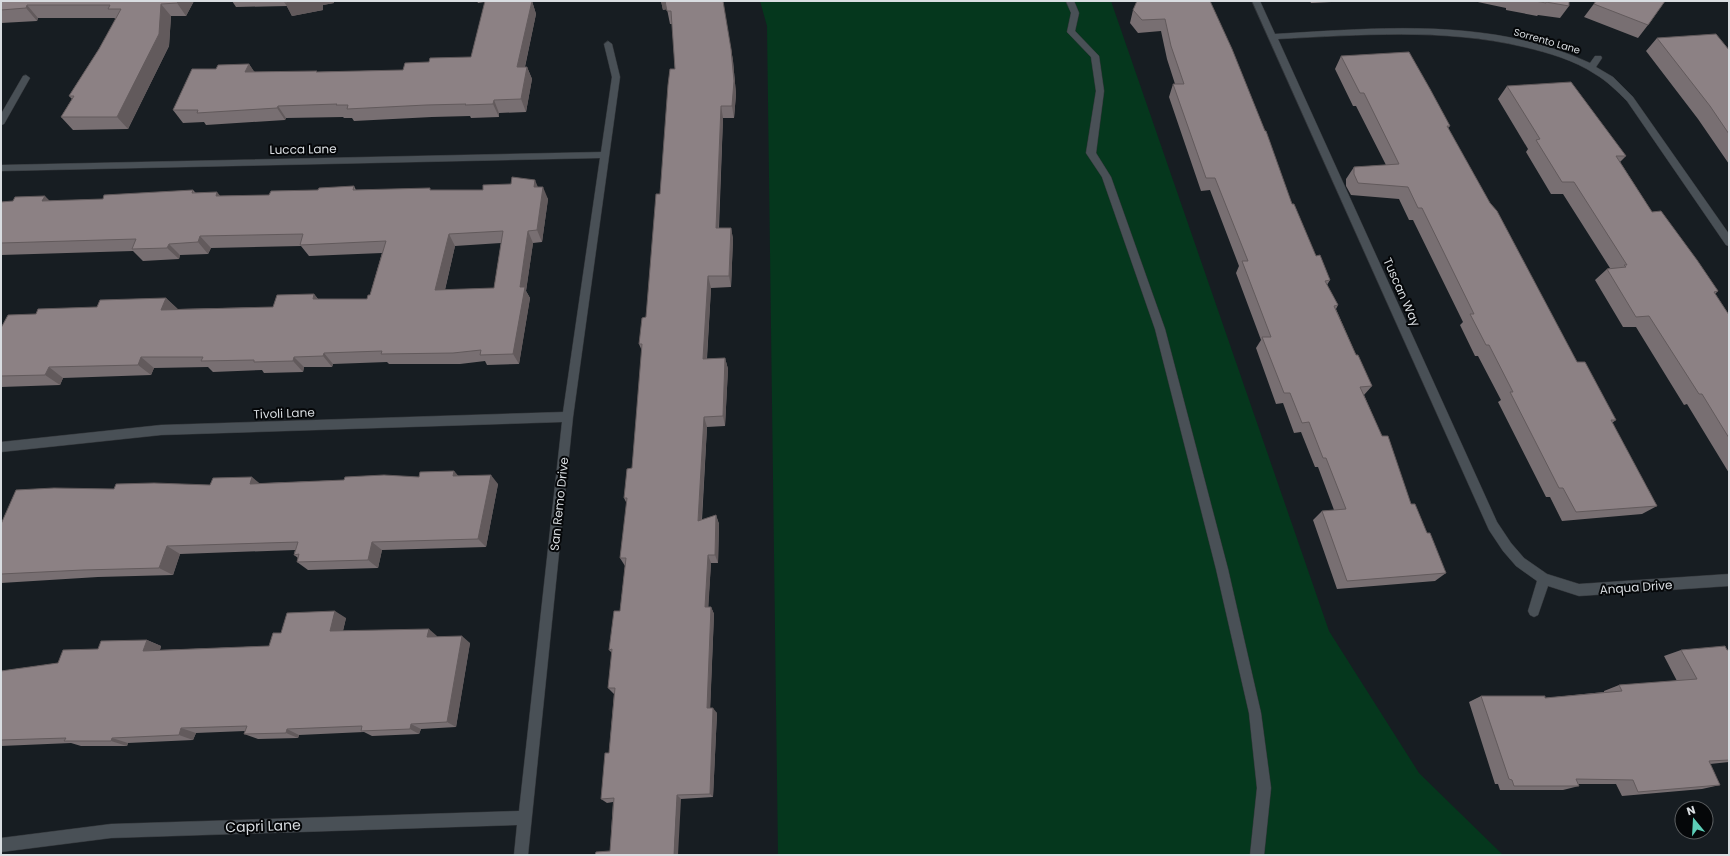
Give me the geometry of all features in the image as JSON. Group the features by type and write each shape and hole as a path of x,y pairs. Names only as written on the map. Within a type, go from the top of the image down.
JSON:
{"street":[{"path":"1070,1 1075,13 1072,32 1095,56 1100,91 1091,153 1106,177 1160,329 1222,569 1255,713 1264,788 1257,855"},
{"name":"Tuscan Way","path":"1256,1 1493,526 1507,547 1520,562 1544,579"},
{"name":"Sorrento Lane","path":"1273,38 1404,31 1446,32 1477,35 1516,42 1549,51 1592,66 1610,78 1630,99 1729,241"},
{"name":"San Remo Drive","path":"521,855 568,417 616,77 608,44"},
{"path":"1592,66 1598,58"},
{"path":"1,122 26,78"},
{"name":"Lucca Lane","path":"1,168 606,155"},
{"name":"Tivoli Lane","path":"1,447 161,430 568,417"},
{"path":"1534,611 1544,579"},
{"name":"Anqua Drive","path":"1544,579 1580,590 1729,580"},
{"name":"Capri Lane","path":"1,845 111,831 526,818"}],"green space":[{"path":"760,1 1111,1 1329,631 1419,773 1503,855 778,855 767,26"}],"building":[{"path":"1,1 179,1 177,3 161,4 159,34 117,117 61,117 74,96 69,96 99,49 121,9 108,9 110,5 27,5 26,8 1,10"},
{"path":"285,1 296,1 285,3"},
{"path":"485,1 532,1 517,67 527,67 521,99 494,100 493,104 426,105 347,109 348,105 336,105 337,104 278,106 277,108 197,113 198,110 173,110 192,69 216,69 218,65 249,64 245,72 403,70 405,63 429,62 430,58 471,57"},
{"path":"665,1 723,1 731,49 734,81 732,106 721,106 716,228 731,228 729,276 708,276 703,359 725,358 723,416 704,417 698,521 716,515 715,555 708,555 705,607 711,607 707,708 713,708 710,794 677,795 674,855 595,855 596,852 610,851 614,798 601,799 605,753 609,753 615,688 608,688 612,649 609,650 614,611 620,611 626,558 620,558 627,498 624,498 627,469 632,468 642,344 639,344 642,318 646,317 656,194 660,194 670,69 675,69 671,11 667,11"},
{"path":"1137,1 1210,1 1232,49 1266,131 1292,204 1294,204 1316,256 1320,255 1330,280 1325,281 1338,305 1334,306 1372,386 1360,387 1382,436 1388,436 1411,504 1415,504 1427,533 1430,533 1446,573 1347,581 1322,511 1346,509 1326,458 1323,458 1309,422 1302,423 1290,393 1284,393 1262,337 1271,337 1242,261 1248,261 1215,178 1206,178 1173,84 1184,84 1171,46 1165,19 1142,20 1133,10"},
{"path":"1535,1 1569,1 1569,6 1546,2"},
{"path":"1596,1 1665,1 1648,25 1594,4"},
{"path":"1716,34 1729,50 1729,134 1710,106 1657,38"},
{"path":"1409,52 1450,126 1447,126 1490,203 1497,211 1577,362 1585,362 1616,420 1611,420 1657,506 1576,512 1563,488 1559,488 1510,392 1513,392 1489,345 1486,345 1470,314 1474,314 1422,208 1418,208 1408,187 1358,183 1354,174 1354,167 1399,164 1364,93 1360,93 1341,56"},
{"path":"1571,82 1626,156 1616,156 1652,212 1661,211 1718,291 1714,292 1729,315 1729,438 1702,394 1699,394 1649,316 1636,317 1607,269 1626,267 1624,265 1627,265 1574,182 1562,182 1536,140 1540,139 1507,86"},
{"path":"512,177 535,180 534,187 543,187 537,230 528,231 520,287 525,287 513,354 480,355 481,350 453,353 381,354 382,351 324,353 323,356 294,357 293,361 254,362 254,360 201,361 203,357 141,357 138,365 49,367 45,375 1,376 1,328 8,315 36,314 38,309 97,307 100,300 166,298 161,310 273,307 277,295 314,294 313,299 367,299 368,295 370,295 386,241 300,245 303,234 200,236 198,242 169,244 167,248 132,249 136,239 1,243 1,202 13,201 15,197 45,196 42,201 103,199 104,195 193,190 192,193 217,192 216,196 269,195 271,191 318,190 319,188 354,186 353,190 430,188 430,190 483,190 483,185 511,184","holes":["503,231 494,288 435,290 449,234"]},
{"path":"454,471 453,476 491,475 478,539 372,542 368,560 297,562 299,554 294,555 298,542 167,546 159,568 1,574 1,524 16,490 54,488 114,489 116,484 154,483 210,485 213,478 252,477 250,484 344,480 345,477 384,475 419,477 420,472"},
{"path":"335,611 330,631 429,629 427,637 462,636 447,722 411,724 410,729 361,731 362,726 287,729 286,733 244,734 247,726 181,728 179,735 112,738 111,741 64,741 66,738 1,740 1,671 58,663 63,650 98,649 101,641 147,640 143,651 269,646 273,633 281,633 287,613"},
{"path":"1725,646 1727,650 1729,650 1729,760 1709,761 1720,785 1638,792 1633,780 1576,779 1579,786 1514,786 1512,780 1509,779 1481,696 1545,696 1545,698 1622,691 1619,685 1697,679 1681,650"}]}
